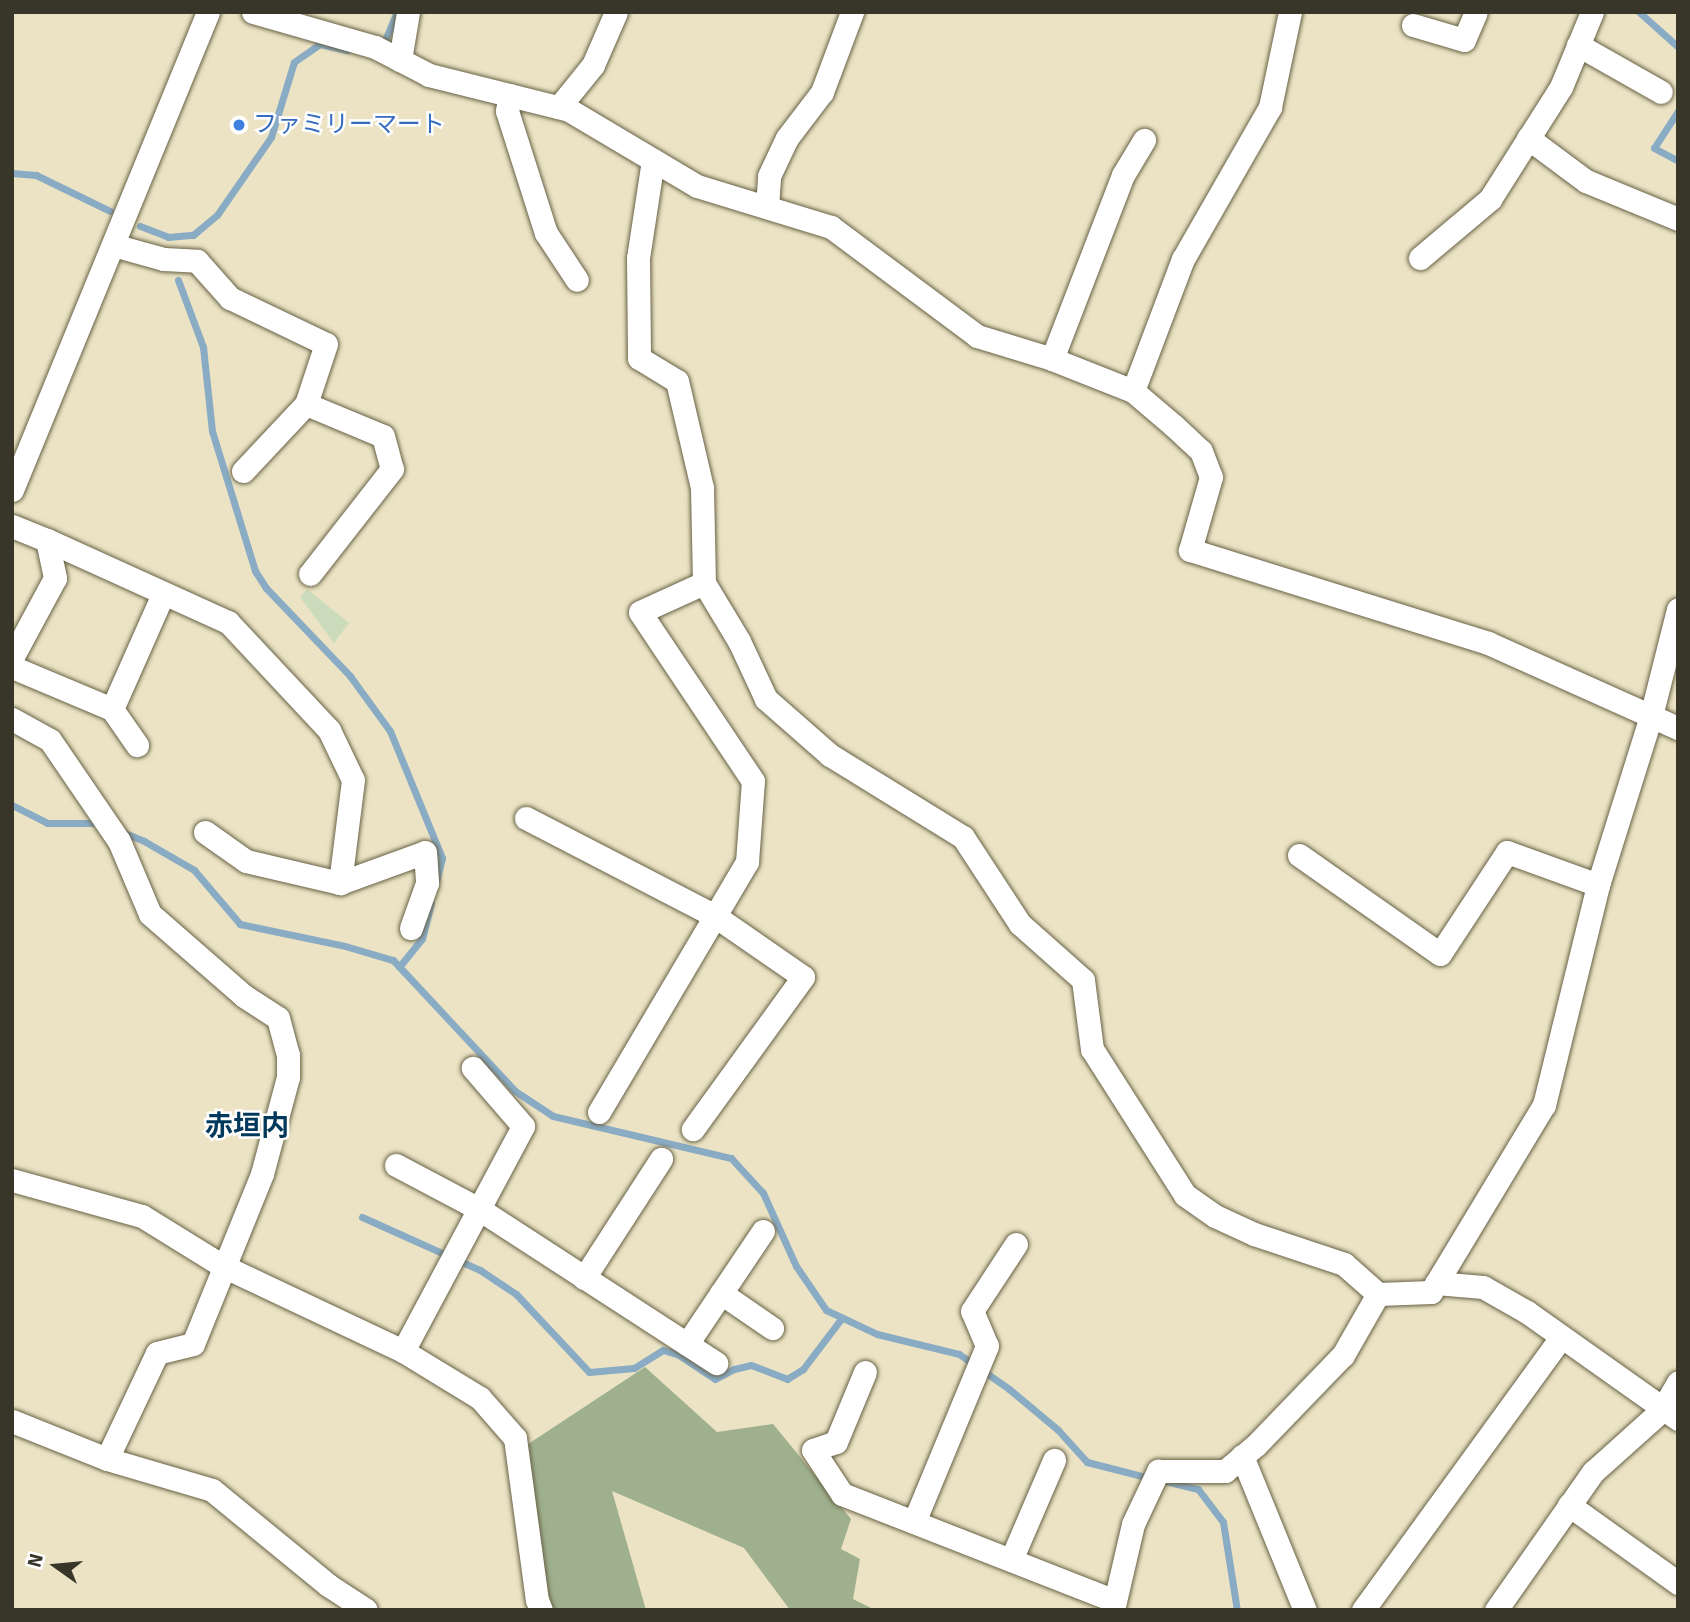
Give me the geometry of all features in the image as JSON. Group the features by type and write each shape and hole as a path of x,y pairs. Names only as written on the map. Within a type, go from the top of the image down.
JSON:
{"street":[{"path":"12,490 208,12"},
{"path":"253,12 387,53 429,75 559,107 606,130 697,186 831,227 977,336 1052,359 1133,391 1201,451 1211,477 1190,550 1267,577 1488,643 1678,728"},
{"path":"387,53 408,12"},
{"path":"559,107 593,65 617,12"},
{"path":"767,207 769,176 788,138 822,92 852,12"},
{"path":"1133,391 1183,259 1270,107 1290,12"},
{"path":"1413,25 1464,40 1476,12"},
{"path":"1420,258 1490,199 1561,87 1592,12"},
{"path":"1578,44 1661,92"},
{"path":"510,95 507,111 546,233 577,280"},
{"path":"1528,138 1586,181 1678,219"},
{"path":"1052,359 1123,174 1144,140"},
{"path":"653,160 638,258 639,358 677,381 702,488 704,583 739,641 766,699 830,755 963,837 1020,924 1083,980 1092,1049 1185,1195 1214,1216 1254,1234 1344,1264 1378,1294 1432,1293 1544,1104 1598,886 1651,716 1678,608"},
{"path":"113,244 164,259 197,261 230,298 326,344 306,404 243,471"},
{"path":"306,404 383,436 392,469 310,574"},
{"path":"12,526 228,621 329,730 353,780 340,883"},
{"path":"12,659 55,578 47,540"},
{"path":"599,1112 747,862 753,781 640,612 704,583"},
{"path":"112,709 163,594"},
{"path":"12,667 112,709 136,745"},
{"path":"12,719 50,740 119,841 150,914 244,996 278,1018 288,1055 288,1077 262,1174 193,1344 158,1353 107,1459"},
{"path":"526,818 715,916 803,977 693,1129"},
{"path":"205,832 246,861 340,883 425,852 428,883 411,928"},
{"path":"1299,855 1440,954 1507,852 1598,886"},
{"path":"403,1351 523,1126 474,1068"},
{"path":"584,1278 662,1159"},
{"path":"397,1165 479,1209 716,1363"},
{"path":"12,1180 142,1216 223,1266 272,1292 403,1351 480,1398 515,1438 537,1600 541,1610"},
{"path":"687,1345 763,1231"},
{"path":"914,1522 987,1346 972,1311 1016,1244"},
{"path":"1436,1283 1483,1287 1561,1337 1670,1415"},
{"path":"722,1293 772,1328"},
{"path":"865,1372 836,1442 813,1450 842,1494 1011,1560 1114,1605 1133,1524 1158,1471 1225,1471 1343,1355 1378,1294"},
{"path":"1363,1610 1561,1337"},
{"path":"1497,1610 1593,1472 1670,1415 1678,1382"},
{"path":"12,1421 107,1459 212,1490 328,1586 366,1610"},
{"path":"1242,1456 1305,1610"},
{"path":"1011,1560 1054,1460"},
{"path":"1570,1505 1678,1583"}],"green space":[{"path":"307,589 349,623 334,643 300,597"},
{"path":"645,1367 717,1432 773,1424 851,1519 841,1549 860,1559 853,1599 875,1610 790,1610 744,1548 612,1491 646,1610 530,1610 513,1454"}],"waterway":[{"path":"382,47 397,12"},
{"path":"1639,12 1678,47"},
{"path":"140,226 168,237 193,235 217,215 271,137 294,62 320,44 347,50"},
{"path":"1678,111 1654,148 1678,161"},
{"path":"12,173 36,175 110,211"},
{"path":"178,280 203,347 212,431 255,571 266,588 350,676 390,731 442,858 436,882"},
{"path":"12,805 47,823 98,823"},
{"path":"122,832 144,841 194,870 240,924 345,946 393,960 515,1091 553,1116 731,1158 763,1193 796,1266 826,1310 877,1334 959,1354 1009,1389 1058,1430 1087,1462 1150,1478"},
{"path":"399,967 422,939 431,903"},
{"path":"362,1217 480,1270 516,1294 589,1372 634,1368 663,1350 679,1355 715,1379 734,1369 751,1365 787,1379 803,1369 841,1319"},
{"path":"1161,1480 1198,1489 1223,1522 1237,1610"}],"place":[{"name":"ファミリーマート","path":"239,125"}],"district":[{"name":"赤垣内","path":"247,1126"}]}
